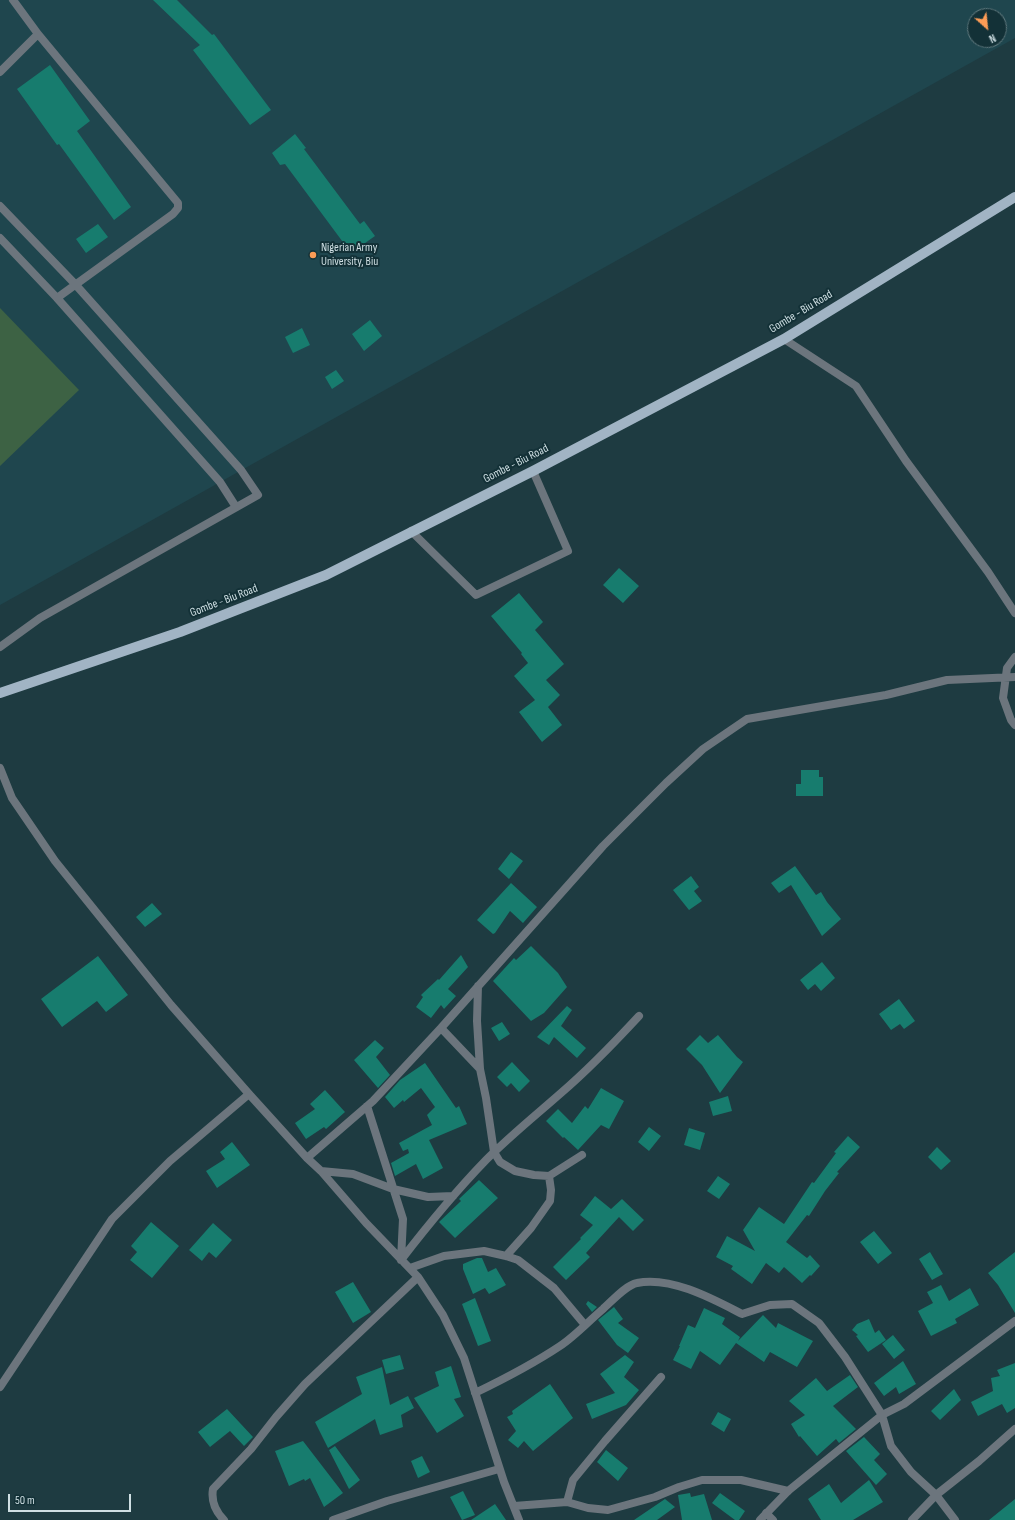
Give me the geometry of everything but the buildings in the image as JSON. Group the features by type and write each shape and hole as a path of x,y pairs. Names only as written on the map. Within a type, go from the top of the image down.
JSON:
{"main road":[{"name":"Gombe - Biu Road","path":"0,694 180,632 319,578 533,471 784,339 1015,197"}],"street":[{"path":"13,0 38,34 178,203 178,208 173,214 57,298"},
{"path":"0,72 38,34"},
{"path":"0,206 75,284 241,470 258,495 40,618 0,647"},
{"path":"0,238 57,298 220,482 236,507"},
{"path":"784,339 856,386 906,460 988,572 1015,614"},
{"path":"411,531 476,595 568,551 533,471"},
{"path":"1015,657 1007,668 1003,698 1011,720 1015,725"},
{"path":"307,1158 368,1106 603,846 666,783 703,749 747,719 886,695 947,680 1015,677"},
{"path":"0,768 12,798 55,861 172,1005 249,1094 307,1158 321,1171 366,1223 418,1277 447,1322 464,1358 499,1469 520,1520"},
{"path":"478,986 477,1020 480,1070 486,1098 494,1152 500,1162 515,1171 549,1176 582,1155"},
{"path":"401,1260 453,1196 494,1152 602,1055 639,1016"},
{"path":"440,1028 480,1070"},
{"path":"0,1387 112,1219 170,1161 249,1094"},
{"path":"368,1106 403,1220 401,1260"},
{"path":"321,1171 353,1174 394,1189 428,1197 453,1196"},
{"path":"506,1256 531,1228 550,1201 551,1190 549,1176"},
{"path":"410,1268 444,1256 484,1251 506,1256 518,1260 554,1288 585,1325"},
{"path":"224,1520 216,1512 212,1496 213,1489 252,1449 276,1417 305,1384 418,1277"},
{"path":"475,1393 511,1375 561,1345 623,1291 636,1283 651,1282 674,1284 703,1294 742,1314 770,1305 792,1304 819,1323 845,1356 882,1415 891,1446 911,1472 936,1495 955,1520"},
{"path":"760,1520 788,1491 882,1415 904,1404 1015,1321"},
{"path":"567,1502 573,1480 605,1441 661,1378"},
{"path":"912,1520 936,1495 1015,1429"},
{"path":"1008,1436 1015,1442"},
{"path":"333,1520 387,1501 499,1469"},
{"path":"514,1506 567,1502 588,1508 608,1510 655,1497 702,1480 741,1480 788,1491"},
{"path":"766,1513 773,1520"}],"shaded area":[{"name":"Nigerian Army University, Biu","path":"0,0 1015,0 1015,38 1007,42 1007,8 967,8 967,48 997,48 0,605"}],"green space":[{"path":"0,308 79,390 0,466"}],"place":[{"name":"Nigerian Army University, Biu","path":"313,255"}]}
